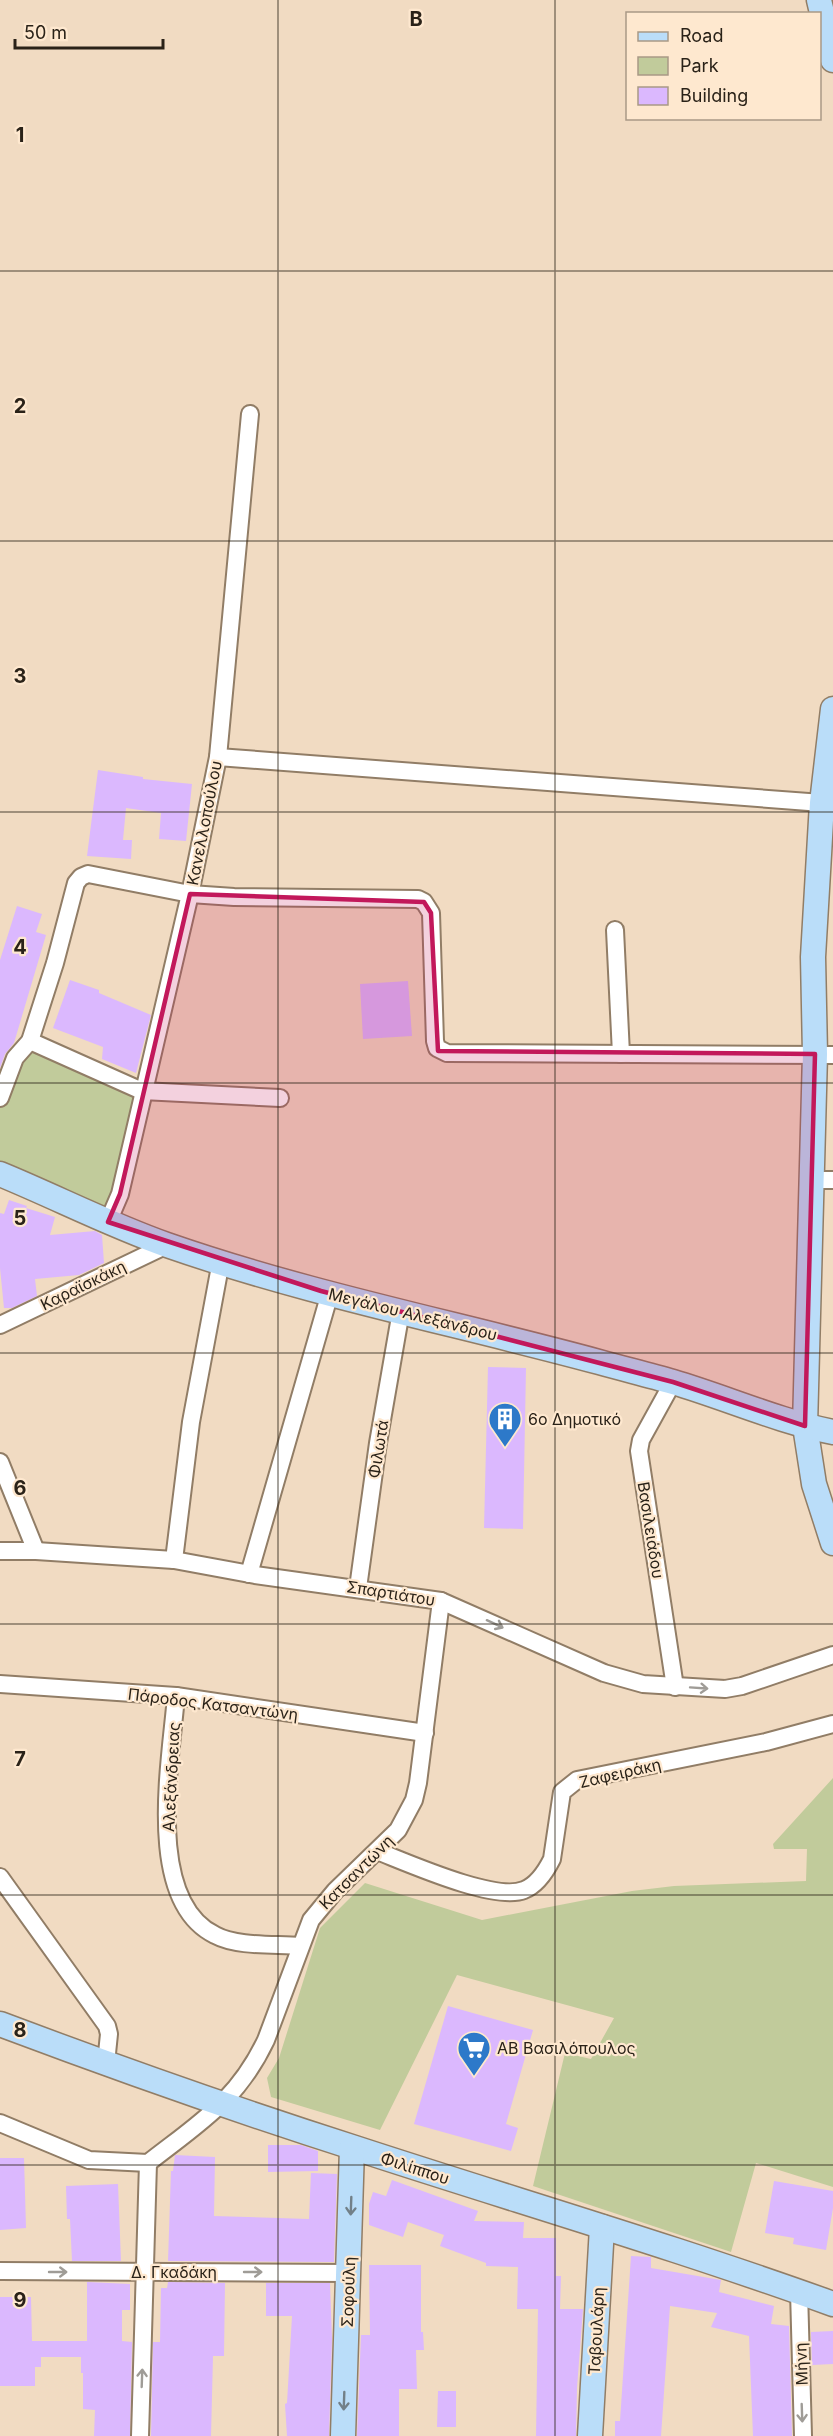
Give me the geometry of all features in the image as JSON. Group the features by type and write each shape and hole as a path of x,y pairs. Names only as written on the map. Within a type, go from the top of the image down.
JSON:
{"street":[{"path":"819,0 833,60"},
{"name":"Κανελλοπούλου","path":"108,1222 120,1194 142,1091 190,894 218,757 250,414"},
{"path":"833,709 822,803 813,957 824,1054 822,1180 805,1426 814,1484 833,1543"},
{"path":"218,757 822,803"},
{"path":"0,1098 15,1058 30,1041 55,963 76,883 88,874 190,894 424,902 430,913 435,1041 437,1048 442,1052 824,1054"},
{"path":"615,930 621,1054"},
{"path":"30,1041 142,1091 280,1098"},
{"name":"Μεγάλου Αλεξάνδρου","path":"0,1174 108,1222 167,1245 330,1293 673,1382 805,1426 833,1432"},
{"name":"Καραϊσκάκη","path":"0,1325 167,1245"},
{"path":"174,1560 191,1422 221,1261"},
{"path":"249,1574 330,1293"},
{"name":"Φιλωτά","path":"358,1588 378,1443 401,1311"},
{"name":"Βασιλειάδου","path":"673,1382 641,1440 639,1451 675,1687"},
{"path":"0,1462 36,1551"},
{"name":"Σπαρτιάτου","path":"0,1551 36,1551 174,1560 249,1574 441,1601 604,1673 643,1684 716,1689 742,1686 833,1655"},
{"name":"Κατσαντώνη","path":"148,2163 224,2103 257,2059 311,1920 322,1903 398,1830 414,1800 441,1601"},
{"name":"Πάροδος Κατσαντώνη","path":"0,1684 176,1696 424,1733"},
{"name":"Αλεξάνδρειας","path":"176,1696 167,1808 167,1837 178,1893 200,1925 215,1936 233,1941 300,1946"},
{"name":"Ζαφειράκη","path":"377,1851 450,1878 503,1893 524,1890 532,1886 548,1868 552,1859 562,1792 577,1780 766,1742 833,1724"},
{"path":"0,1877 107,2026 109,2034 106,2063"},
{"name":"Φιλίππου","path":"0,2024 352,2148 602,2227 833,2304"},
{"path":"0,2123 89,2160 148,2163 140,2436"},
{"name":"Σοφούλη","path":"343,2436 352,2148"},
{"name":"Ταβουλάρη","path":"590,2436 602,2227"},
{"name":"Δ. Γκαδάκη","path":"0,2271 349,2273"},
{"name":"Μήνη","path":"799,2291 803,2436"}],"highlighted area":[{"path":"190,894 424,902 431,913 438,1051 815,1054 805,1426 673,1382 321,1291 108,1222 120,1194"}],"green space":[{"path":"30,1041 142,1091 108,1222 0,1174 0,1098"},
{"path":"833,1778 833,2187 756,2163 731,2252 533,2186 565,2053 591,2059 614,2018 457,1975 380,2130 271,2097 267,2078 279,2058 320,1928 365,1883 482,1920 632,1891 674,1886 806,1881 807,1849 774,1849 773,1844"}],"building":[{"path":"98,770 143,777 143,779 192,784 186,841 159,839 161,813 126,808 123,840 132,840 131,859 87,856"},
{"path":"17,906 42,914 36,932 46,935 14,1043 5,1054 0,1068 0,960"},
{"path":"70,980 99,990 99,993 151,1015 136,1073 102,1059 103,1047 53,1028"},
{"path":"408,981 412,1036 363,1039 360,984"},
{"path":"9,1200 55,1217 50,1235 95,1231 102,1235 104,1263 79,1275 35,1279 37,1296 12,1308 4,1308 0,1268 0,1213 4,1214"},
{"name":"6ο Δημοτικό","path":"488,1367 526,1368 523,1529 484,1528"},
{"name":"ΑΒ Βασιλόπουλος","path":"448,2006 533,2030 506,2124 518,2128 511,2151 414,2124"},
{"path":"268,2145 301,2145 318,2151 318,2171 268,2172"},
{"path":"175,2155 215,2157 214,2216 309,2219 311,2173 337,2174 334,2262 168,2261 171,2171 173,2171"},
{"path":"0,2158 24,2158 26,2228 0,2230"},
{"path":"392,2180 478,2211 474,2221 524,2222 523,2238 556,2238 556,2276 561,2276 560,2309 583,2309 576,2436 536,2436 538,2309 517,2309 518,2267 486,2266 486,2263 440,2246 444,2235 408,2222 403,2237 369,2225 369,2204 373,2192 386,2196"},
{"path":"774,2181 833,2191 833,2208 826,2250 793,2244 794,2238 765,2233"},
{"path":"118,2184 121,2261 72,2261 66,2186"},
{"path":"631,2256 651,2257 651,2268 721,2280 719,2292 774,2306 771,2324 789,2326 792,2436 753,2436 749,2336 711,2327 717,2313 670,2306 661,2436 615,2436 615,2421 620,2421"},
{"path":"369,2265 421,2265 421,2332 423,2332 424,2350 416,2350 417,2389 399,2389 399,2436 357,2436 361,2335 370,2335"},
{"path":"87,2282 130,2284 130,2310 122,2310 122,2341 132,2342 130,2436 94,2436 95,2410 83,2409 81,2357 41,2357 41,2367 35,2367 35,2386 0,2386 0,2297 31,2297 32,2341 87,2341"},
{"path":"168,2282 225,2283 224,2356 213,2356 211,2436 151,2436 153,2342 160,2342 161,2288 167,2288"},
{"path":"266,2283 330,2283 332,2339 329,2436 287,2436 285,2404 287,2403 292,2316 266,2316"},
{"path":"833,2331 833,2364 812,2365 811,2332"},
{"path":"438,2391 456,2391 456,2427 437,2427"}],"place":[{"name":"6ο Δημοτικό","path":"505,1448"},
{"name":"ΑΒ Βασιλόπουλος","path":"474,2077"}]}
